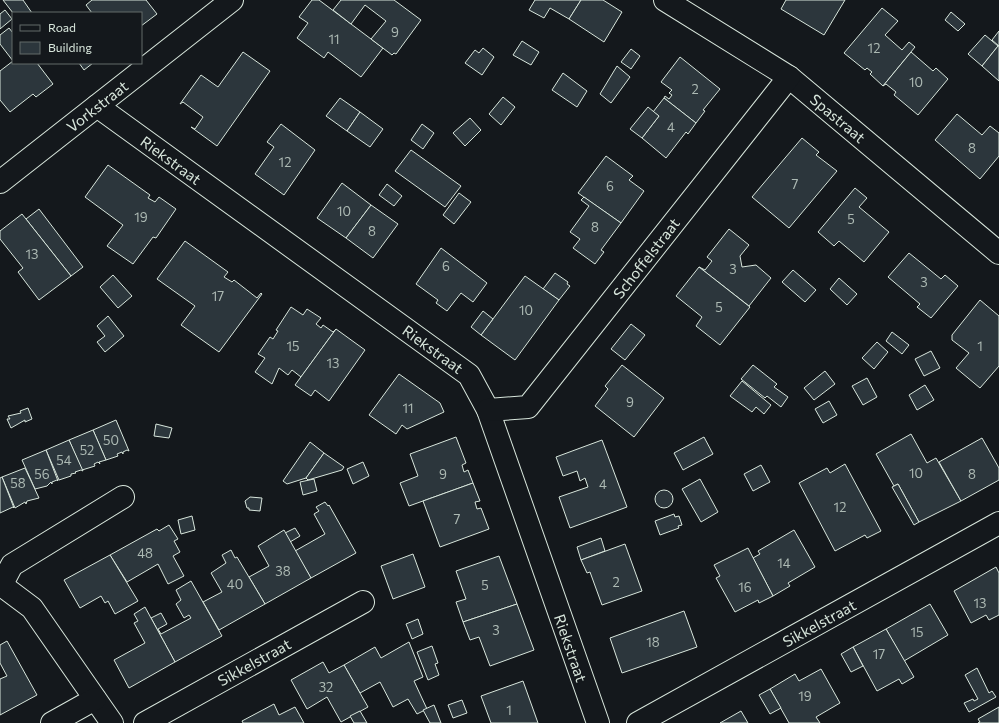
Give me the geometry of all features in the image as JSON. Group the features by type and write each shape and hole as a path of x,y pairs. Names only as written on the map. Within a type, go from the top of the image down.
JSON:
{"street":[{"name":"Vorkstraat","path":"0,182 232,0"},
{"name":"Spastraat","path":"666,0 789,77 999,253"},
{"name":"Schoffelstraat","path":"488,410 528,407 789,77"},
{"name":"Riekstraat","path":"96,106 469,375 488,410 598,723"},
{"path":"112,723 32,608 1,584 12,565 123,497"},
{"name":"Sikkelstraat","path":"638,723 999,523"},
{"name":"Sikkelstraat","path":"145,723 363,602"},
{"path":"52,723 95,699"}],"building":[{"path":"3,0 23,0 31,12 12,12"},
{"path":"92,0 146,0 157,14 142,25 142,12 91,12 86,5"},
{"path":"312,0 319,0 383,48 361,77 328,52 324,58 297,38 308,23 299,17"},
{"path":"341,0 394,0 421,20 396,54 394,53 392,55 371,39 386,21 365,5 351,24 333,10"},
{"path":"535,0 581,0 569,19 550,8 544,18 529,10"},
{"path":"581,0 603,0 622,12 604,42 569,19"},
{"path":"786,0 845,0 824,35 781,9"},
{"path":"882,8 898,21 885,35 902,50 909,42 915,47 883,86 870,74 872,72 867,68 865,70 844,53"},
{"path":"5,10 12,19 0,29 0,14"},
{"path":"951,12 965,24 958,31 945,20"},
{"path":"9,28 12,32 12,60 0,44 0,35"},
{"path":"999,31 999,46 992,40"},
{"path":"985,35 998,46 982,66 968,54"},
{"path":"522,41 539,52 531,65 513,55"},
{"path":"999,46 999,81 982,66"},
{"path":"483,48 494,57 482,75 465,63 475,50 479,53"},
{"path":"631,49 640,56 631,69 621,62"},
{"path":"243,52 270,71 217,146 191,127 195,129 203,117 183,102 180,104 201,75 218,87"},
{"path":"911,52 933,71 936,68 948,79 918,115 894,95 896,92 886,84 883,86"},
{"path":"680,57 720,89 703,110 705,111 696,123 664,98 665,96 669,99 672,95 669,93 672,90 661,82"},
{"path":"12,62 12,64 38,64 53,84 36,97 33,94 10,112 0,100 0,71"},
{"path":"80,64 92,64 84,70"},
{"path":"617,66 630,77 611,103 600,94"},
{"path":"563,73 587,91 577,107 552,90"},
{"path":"503,97 515,107 501,125 489,114"},
{"path":"340,98 360,112 347,131 326,116"},
{"path":"664,98 696,123 688,134 686,132 666,158 642,138 659,116 653,112"},
{"path":"648,107 659,116 642,138 630,129"},
{"path":"360,112 383,129 370,147 347,131"},
{"path":"957,114 982,135 990,126 999,133 999,156 980,179 935,140"},
{"path":"470,118 481,130 465,146 453,133"},
{"path":"281,124 315,150 284,195 255,174 274,147 267,142"},
{"path":"422,124 434,133 423,149 411,140"},
{"path":"802,138 819,152 816,155 837,171 789,228 752,197"},
{"path":"411,150 461,186 445,207 395,171"},
{"path":"606,156 633,176 629,180 644,191 621,223 578,193"},
{"path":"108,165 150,195 148,198 155,202 159,197 176,209 156,238 153,237 133,264 107,246 123,225 85,197"},
{"path":"342,183 371,205 346,238 317,218"},
{"path":"387,184 402,196 394,206 379,195"},
{"path":"855,188 867,198 859,207 889,232 864,262 839,241 834,246 818,232"},
{"path":"459,193 471,202 454,224 443,215"},
{"path":"584,197 621,223 601,250 604,252 595,264 573,248 580,239 570,232 589,206 581,200"},
{"path":"371,205 398,224 373,258 346,238"},
{"path":"39,209 83,267 71,276 26,219"},
{"path":"22,214 71,276 39,300 18,272 23,268 0,239 0,231"},
{"path":"729,229 749,245 740,256 742,267 756,265 771,278 749,306 699,267 705,270 712,261 707,257"},
{"path":"185,241 228,272 224,277 232,282 234,280 257,298 261,293 262,294 219,352 181,325 195,306 157,279"},
{"path":"441,248 487,283 473,302 461,293 447,311 436,303 438,300 416,284"},
{"path":"909,253 941,279 945,275 958,286 931,318 917,307 920,304 888,277"},
{"path":"699,267 750,307 720,345 696,326 702,317 676,296"},
{"path":"793,270 816,290 805,302 782,282"},
{"path":"555,273 568,282 567,284 570,286 559,300 543,289"},
{"path":"113,275 132,296 118,308 100,287"},
{"path":"525,276 559,300 515,360 481,335"},
{"path":"839,278 857,294 847,305 830,289"},
{"path":"980,300 999,316 999,366 980,388 956,368 969,353 952,340 952,335"},
{"path":"291,307 303,315 307,309 321,318 316,324 321,328 323,325 333,332 336,329 301,377 292,370 288,375 279,368 272,384 255,372 265,358 258,354 270,337 273,339 278,331 276,330"},
{"path":"483,311 493,319 481,335 471,327"},
{"path":"108,316 124,336 105,352 97,342 105,336 97,326"},
{"path":"631,324 645,335 625,360 611,349"},
{"path":"336,329 365,350 329,401 315,390 311,396 295,385"},
{"path":"892,332 909,345 902,354 886,341"},
{"path":"877,342 888,352 874,369 862,358"},
{"path":"931,351 940,368 924,376 915,359"},
{"path":"622,365 664,398 634,437 595,406 608,389 605,386"},
{"path":"753,365 777,384 774,387 788,397 781,407 767,396 765,398 741,379"},
{"path":"825,371 835,384 814,400 804,388"},
{"path":"399,374 440,403 444,412 407,429 402,425 396,434 369,415"},
{"path":"867,378 877,397 863,405 852,386"},
{"path":"742,381 771,405 764,414 756,407 752,412 730,396"},
{"path":"925,385 934,400 917,410 909,395"},
{"path":"829,401 837,415 823,423 815,409"},
{"path":"28,408 32,419 25,422 25,420 11,428 7,419 10,419 8,416 21,413 20,411"},
{"path":"116,420 129,451 127,450 123,452 123,454 122,452 117,454 118,456 106,460 93,430"},
{"path":"156,424 172,428 169,438 154,436"},
{"path":"93,430 106,460 99,462 100,464 98,462 94,464 95,466 82,470 69,440"},
{"path":"911,434 927,463 936,458 961,501 919,522 898,484 894,486 876,454"},
{"path":"456,437 466,463 462,465 464,472 468,470 473,483 409,506 400,483 418,476 410,454"},
{"path":"704,437 713,454 683,470 674,453"},
{"path":"982,438 999,468 999,480 961,501 939,462"},
{"path":"69,440 83,471 81,470 75,472 76,473 71,474 71,476 59,480 46,450"},
{"path":"602,440 627,507 570,528 559,497 588,487 585,478 580,481 577,471 563,476 556,457"},
{"path":"310,442 324,453 306,478 287,484 283,481"},
{"path":"46,450 58,481 52,482 52,484 51,482 47,486 35,489 22,460"},
{"path":"324,453 344,467 342,470 308,480 306,478"},
{"path":"363,462 369,476 353,484 347,469"},
{"path":"845,464 881,531 867,538 865,535 835,551 799,483 827,468 830,473"},
{"path":"761,465 770,482 753,491 744,474"},
{"path":"25,468 39,498 27,501 26,504 25,502 15,508 2,477"},
{"path":"2,477 14,508 13,507 0,513 0,478"},
{"path":"314,479 317,491 303,495 300,482"},
{"path":"700,479 718,512 701,522 682,489"},
{"path":"473,483 480,501 475,502 477,509 481,508 489,529 440,547 423,501"},
{"path":"898,484 919,522 914,525 892,487"},
{"path":"664,490 670,493 673,499 670,505 664,508 658,505 655,499 658,493"},
{"path":"250,497 262,498 260,511 249,510 249,508 247,508 245,501"},
{"path":"325,502 328,506 329,505 356,553 311,578 295,551 325,534 314,514 319,511 316,507"},
{"path":"674,514 675,517 679,516 682,525 678,526 679,528 660,535 655,521"},
{"path":"192,516 195,530 181,534 178,520"},
{"path":"169,525 178,539 174,541 180,552 173,556 184,576 168,584 158,564 127,582 110,555 157,529 159,531"},
{"path":"295,528 300,536 290,542 285,533"},
{"path":"284,530 311,578 265,604 249,577 269,566 258,546"},
{"path":"794,530 815,567 788,583 790,586 773,596 753,558 760,554 758,551"},
{"path":"601,538 605,551 581,560 577,547"},
{"path":"625,544 642,591 602,605 590,572 587,573 581,560"},
{"path":"748,548 773,596 759,603 758,600 735,612 716,578 720,576 714,565"},
{"path":"231,550 235,558 237,557 265,604 219,630 203,602 222,592 211,573 226,563 222,555"},
{"path":"413,554 425,587 393,599 381,566"},
{"path":"110,555 138,601 115,614 108,601 105,603 101,596 80,608 64,580"},
{"path":"499,556 517,604 463,622 456,602 466,599 456,571"},
{"path":"996,567 999,573 999,615 989,620 986,615 971,623 954,591"},
{"path":"191,581 222,636 175,662 151,618 161,613 167,624 158,629 161,634 191,618 189,615 184,618 176,604 181,600 176,590"},
{"path":"517,604 534,650 490,666 479,637 470,640 463,622"},
{"path":"930,604 948,635 904,661 886,629"},
{"path":"145,607 175,662 129,688 114,660 145,643 134,623 138,621 134,614"},
{"path":"684,611 697,647 622,673 610,638"},
{"path":"418,619 423,634 412,639 406,624"},
{"path":"886,629 914,677 902,684 899,679 877,691 853,647"},
{"path":"7,641 37,695 0,715 0,679 7,676 0,663 0,645"},
{"path":"409,642 423,677 414,681 427,709 417,714 408,699 393,707 380,682 360,693 344,665 375,647 381,658"},
{"path":"432,646 438,663 435,664 439,675 428,680 417,652"},
{"path":"853,647 863,666 851,672 841,654"},
{"path":"323,662 329,673 344,665 368,707 341,722 327,697 307,709 291,680"},
{"path":"977,668 989,693 992,691 996,697 969,712 964,703 973,699 974,701 978,699 965,675"},
{"path":"821,669 840,703 816,717 820,723 789,723 770,689 795,674 799,681"},
{"path":"523,681 538,723 491,723 481,696"},
{"path":"770,689 781,708 770,714 759,695"},
{"path":"462,700 467,713 453,718 448,705"},
{"path":"274,704 279,715 295,707 304,723 243,723 242,721"},
{"path":"434,705 441,723 430,723 423,710"},
{"path":"999,707 999,723 978,723 980,722 978,719"},
{"path":"360,711 367,723 354,723 350,716"},
{"path":"741,711 748,723 720,723"}]}
